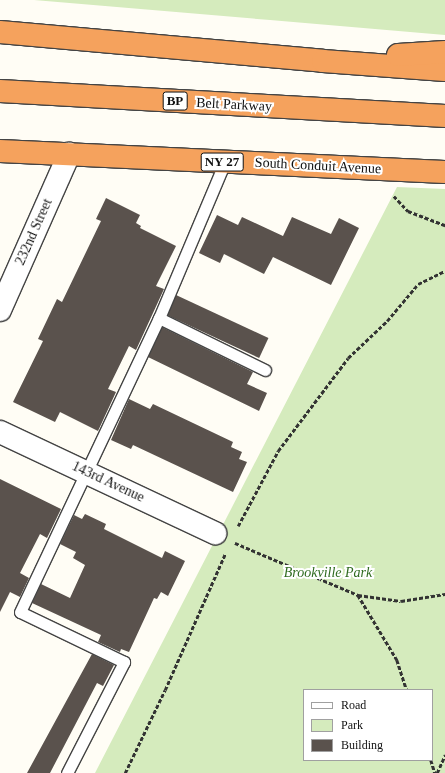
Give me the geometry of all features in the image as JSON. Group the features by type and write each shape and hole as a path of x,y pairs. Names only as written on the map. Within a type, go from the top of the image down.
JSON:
{"highway":[{"path":"0,32 324,61 445,70"},
{"path":"324,61 445,52"},
{"name":"Belt Parkway","path":"0,91 445,116"},
{"name":"South Conduit Avenue","path":"0,151 445,172"}],"street":[{"name":"232nd Street","path":"0,310 69,154"},
{"name":"143rd Avenue","path":"0,432 223,537"}],"lane":[{"path":"67,773 124,662 20,612 159,318 225,162"},
{"path":"159,318 265,370"}],"path":[{"path":"394,196 408,211 445,225"},
{"path":"126,773 165,690 223,537 278,451 348,358 387,321 418,284 445,271"},
{"path":"223,537 358,595 401,601 445,594"},
{"path":"358,595 397,660 407,689"},
{"path":"436,773 445,755"},
{"path":"431,761 436,773"}],"green space":[{"path":"34,0 445,0 445,35 270,20"},
{"name":"Brookville Park","path":"397,187 445,189 445,773 95,773"}],"building":[{"path":"106,198 140,215 136,223 141,226 140,228 176,246 156,286 164,289 136,350 129,346 108,389 116,392 98,431 60,412 55,422 13,402 43,341 38,339 57,299 62,302 101,221 96,219"},
{"path":"217,215 238,225 242,217 283,236 292,217 331,234 339,218 359,228 331,285 273,257 264,274 224,254 220,263 199,253"},
{"path":"176,295 268,338 259,358 167,315"},
{"path":"162,327 253,372 247,384 267,393 259,411 148,357"},
{"path":"129,399 150,409 153,404 233,442 231,447 242,452 239,459 247,462 233,492 133,445 131,449 111,440"},
{"path":"0,479 61,509 47,538 40,534 20,573 29,578 20,597 10,592 0,612"},
{"path":"85,514 106,524 104,529 162,558 165,551 185,561 168,596 161,592 157,599 154,598 129,652 121,649 120,652 98,642 101,635 32,603 41,584 70,598 85,565 73,558 76,552 60,544 74,515 82,519"},
{"path":"92,654 114,665 103,686 97,683 50,773 27,773"}]}
